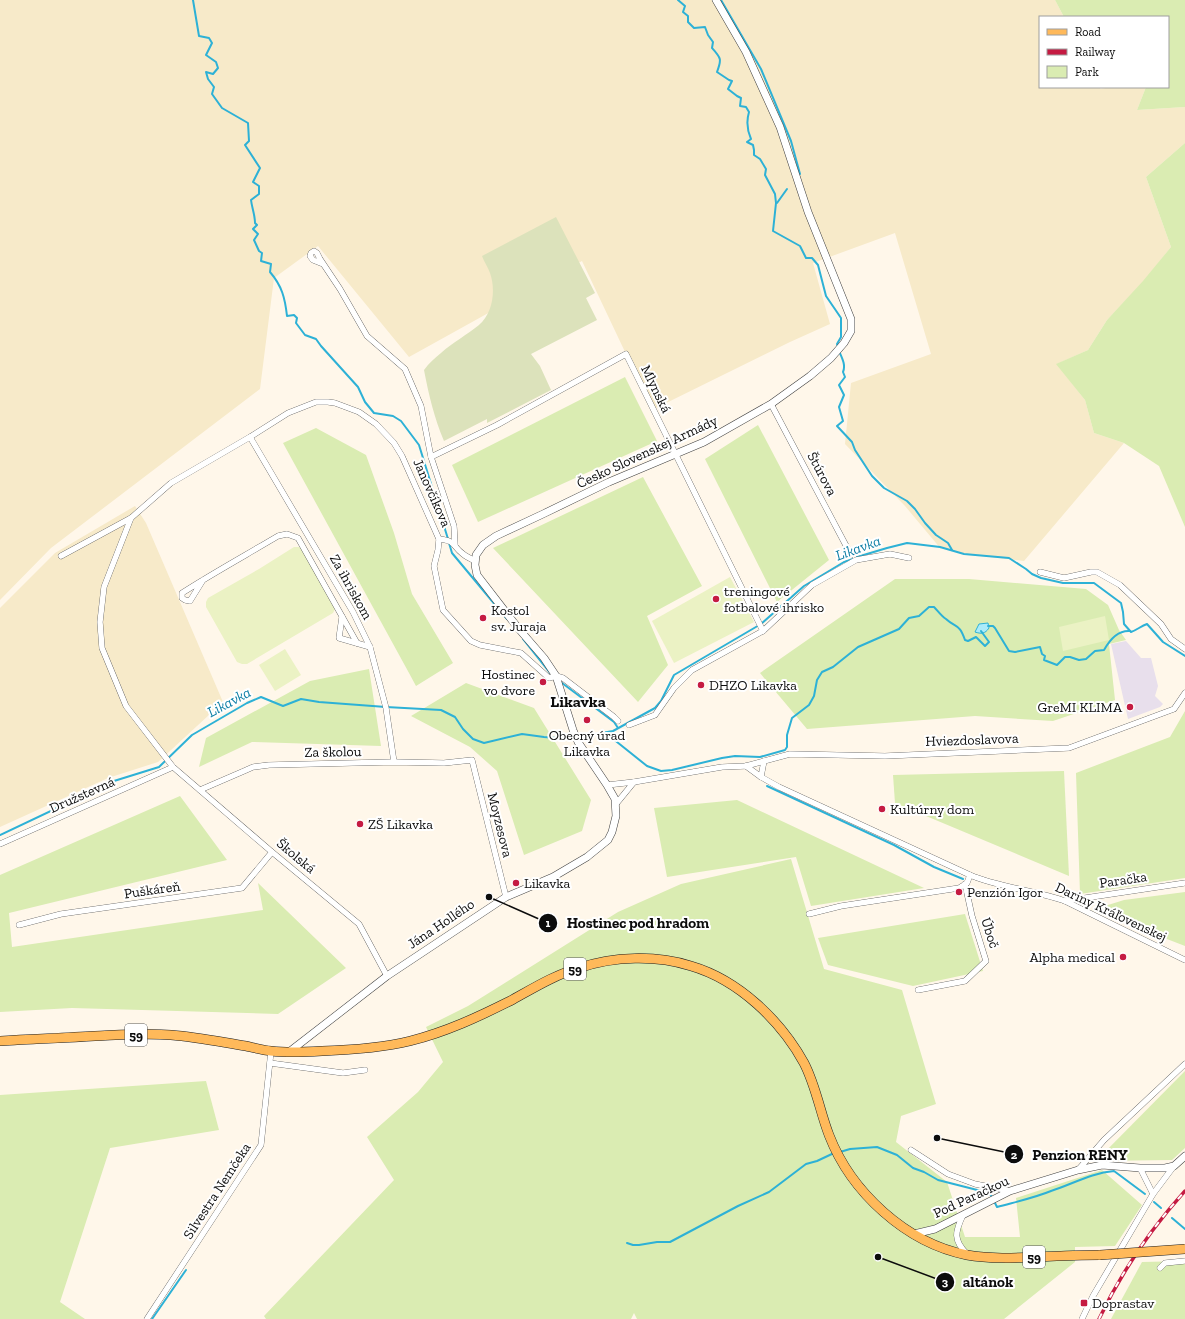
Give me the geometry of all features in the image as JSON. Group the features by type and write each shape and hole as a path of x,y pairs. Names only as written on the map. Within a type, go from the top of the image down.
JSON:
{"main road":[{"name":"59","path":"0,1040 122,1035 167,1035 203,1038 271,1051 343,1051 410,1041 459,1025 484,1014 542,983 579,968 600,962 624,959 669,961 700,969 724,981 754,1002 771,1018 791,1043 804,1063 812,1082 829,1136 847,1171 863,1193 885,1213 914,1234 937,1245 967,1255 1003,1258 1185,1250"}],"street":[{"name":"Česko Slovenskej Armády","path":"475,561 478,550 496,536 609,482 704,442 771,404 810,376 831,358 844,343 851,331 852,319 808,212 780,127 746,52 716,0"},
{"path":"323,264 340,289 366,336 405,369 421,406 431,457 454,526 455,544"},
{"name":"Mlynská","path":"431,457 497,425 626,354 762,629"},
{"name":"Janovčíkova","path":"62,556 131,518 171,483 250,438 288,413 316,402 328,402 359,412 376,424 394,443 402,456 439,539 448,540 455,544 462,553 475,561"},
{"name":"Štúrova","path":"771,404 851,554"},
{"name":"Za ihriskom","path":"250,438 353,612 370,647 386,708 394,762"},
{"name":"Školská","path":"131,518 104,587 100,622 102,648 126,706 173,767 272,852 360,924 387,976"},
{"path":"203,580 278,536 287,534 298,538 357,643"},
{"path":"439,539 434,566 443,610 471,641 480,645 521,653 549,678 556,676 563,678 614,716 618,721"},
{"path":"629,725 655,715 674,688 692,670 762,629 812,585 856,560 890,554 909,558"},
{"path":"475,561 477,575 518,628 544,658 556,676 578,742 612,794 616,804 634,782"},
{"path":"1040,572 1064,578 1097,572 1120,585 1161,624 1171,639 1185,649"},
{"path":"342,617 339,638 370,647"},
{"name":"Hviezdoslavova","path":"746,766 790,754 885,756 1069,748 1174,709 1185,693"},
{"name":"Za školou","path":"200,790 253,767 269,765 394,762 444,764 472,760"},
{"name":"Moyzesova","path":"472,760 506,897"},
{"path":"761,777 764,761"},
{"path":"607,786 722,767 746,766"},
{"name":"Dariny Kráľovenskej","path":"746,766 761,777 785,790 970,875 1000,885 1051,896 1065,901 1185,960"},
{"name":"Družstevná","path":"0,844 173,767"},
{"name":"Jána Hollého","path":"289,1052 387,976 506,897 553,877 587,857 608,840 612,832 616,816 616,804"},
{"name":"Puškáreň","path":"19,925 60,914 242,888 272,852"},
{"path":"809,914 841,906 959,888 967,883 970,875"},
{"name":"Paračka","path":"1065,901 1185,883"},
{"name":"Úboč","path":"918,990 965,981 986,961 972,916 965,884"},
{"name":"Silvestra Nemčeka","path":"147,1319 261,1145 271,1051"},
{"path":"270,1062 343,1073 365,1070"},
{"path":"1078,1170 1104,1140 1185,1064"},
{"path":"912,1150 948,1174 975,1184 1010,1192"},
{"path":"1082,1319 1093,1296 1153,1194 1174,1166 1185,1156"},
{"name":"Pod Paračkou","path":"914,1234 935,1229 1010,1192 1078,1170 1102,1165 1140,1168 1174,1166"},
{"path":"1140,1168 1153,1194"},
{"path":"963,1215 957,1228 956,1238 960,1247 967,1255"},
{"path":"1160,1268 1165,1263 1185,1261"}],"shaded area":[{"path":"0,0 1055,0 1063,16 1039,16 1039,88 1146,88 1137,110 1185,107 1185,143 1146,177 1171,247 1144,281 1107,320 1088,350 1057,364 1085,400 1094,433 1124,443 1024,561 964,554 941,547 941,549 905,506 845,444 851,383 931,354 895,233 813,263 830,324 654,409 582,261 409,357 318,246 274,278 260,389 51,548 0,600"},
{"path":"135,506 146,523 223,702 158,762 108,778 0,827 0,608 55,553"},
{"path":"1126,641 1141,658 1151,658 1158,686 1155,696 1163,704 1160,707 1128,719 1111,644"}],"green space":[{"path":"1055,0 1185,0 1185,107 1137,110 1146,88 1169,88 1169,16 1063,16"},
{"path":"1185,143 1185,527 1159,466 1124,443 1094,433 1085,400 1056,364 1088,350 1107,320 1143,281 1171,247 1146,177"},
{"path":"556,217 595,293 586,298 597,320 531,354 540,366 551,390 487,423 487,419 444,441 432,406 424,370 446,349 484,320 492,301 493,287 490,273 482,256"},
{"path":"625,377 657,441 478,522 452,465"},
{"path":"758,425 829,560 777,602 705,459"},
{"path":"316,428 366,455 394,533 412,594 453,663 416,686 283,443"},
{"path":"643,477 702,586 647,616 668,665 638,702 493,548"},
{"path":"294,547 303,549 335,609 333,613 247,664 237,662 206,607 206,602 208,598"},
{"name":"treningové fotbalové ihrisko","path":"730,577 754,622 674,663 652,621"},
{"path":"895,579 969,579 1086,589 1108,605 1119,630 1126,640 1109,644 1115,700 1053,721 975,716 807,729 760,673"},
{"path":"1105,616 1109,640 1063,651 1059,627"},
{"path":"285,649 301,675 275,691 259,665"},
{"path":"369,669 381,746 252,742 199,767 206,738 310,681"},
{"path":"466,683 534,708 591,800 582,831 524,855 497,771 470,747 411,716"},
{"path":"1185,711 1185,878 1080,894 1076,773 1170,737"},
{"path":"1064,771 1069,876 895,803 893,775"},
{"path":"180,796 227,860 9,913 12,947 263,910 258,883 346,968 278,1014 72,1008 0,1012 0,875"},
{"path":"737,800 924,888 811,906 796,857 667,877 654,808"},
{"path":"791,859 824,969 902,990 936,1104 901,1116 896,1142 947,1182 965,1237 1020,1237 1016,1198 1102,1170 1142,1205 1115,1246 1075,1247 1075,1262 1004,1319 637,1319 634,1313 631,1319 266,1319 264,1316 394,1180 367,1137 418,1092 443,1062 426,1027 468,1006 618,912 681,884"},
{"path":"1185,892 1185,946 1092,910 1124,900"},
{"path":"965,914 983,971 913,986 828,965 818,938"},
{"path":"1185,1071 1185,1148 1172,1160 1096,1161"},
{"path":"206,1081 219,1130 110,1148 60,1302 85,1319 0,1319 0,1095"},
{"path":"1185,1261 1185,1319 1111,1319 1142,1262"}],"water":[{"path":"988,623 989,628 986,631 981,633 975,632 979,624"}],"waterway":[{"path":"193,0 199,36 209,38 212,43 206,55 216,62 218,68 213,74 206,72 208,79 214,87 212,94 222,108 248,123 249,141 245,145 260,168 253,182 259,186 259,194 251,200 255,223 257,225 253,229 258,234 254,240 259,251 262,253 261,261 271,264 270,272 282,292 287,316 294,315 297,318 296,323 305,335 316,339 358,387 365,402 374,413 393,416 401,421 419,445 448,539"},
{"path":"678,0 685,6 683,12 688,16 688,22 694,28 705,27 713,42 712,48 720,59 717,72 732,81 728,89 741,98 740,106 746,107 749,112 747,126 751,139 747,142 753,145 754,155 760,159 766,169 765,175 775,194 776,203 773,231 800,246 806,258 812,258 818,265 826,296 841,318 841,337 837,344 838,347"},
{"path":"721,0 761,69 791,141 800,174"},
{"path":"777,203 787,189"},
{"path":"839,351 843,362 843,372 845,377 839,385 844,395 839,407 843,421 837,426 852,442 855,450 872,476 884,488 907,501 936,535 948,543 952,550"},
{"path":"449,543 452,553 507,619"},
{"name":"Likavka","path":"857,557 907,543 940,547 964,554 1009,558 1032,574 1041,578 1063,583 1094,583 1121,603 1124,624 1131,632 1147,624 1163,642 1185,656"},
{"name":"Likavka","path":"579,737 613,731 655,708 661,701 674,675 761,624 804,586 844,562 853,559"},
{"path":"602,734 612,738 647,766 661,771 672,770 735,756 760,757 785,750 787,747 787,735 792,718 809,705 814,696 817,680 822,672 833,667 858,647 899,629 909,618 919,616 929,607 934,607 957,627 965,640 968,641 976,637 985,646 989,642 981,631"},
{"path":"988,626 993,626 995,628 1009,651 1015,652 1040,647 1042,654 1045,656 1044,660 1057,665 1065,657 1079,660 1086,659 1095,651 1104,650 1108,643 1118,634 1130,631"},
{"path":"523,639 550,673"},
{"path":"562,683 614,722 618,728"},
{"name":"Likavka","path":"0,835 114,781 159,767 192,735 247,703 261,697 283,706 301,699 319,702 441,710 455,717 463,729 473,739 484,743 522,734 569,739 574,738"},
{"path":"767,786 894,845 934,867 963,879"},
{"path":"840,1152 850,1149 877,1147 897,1155 913,1168 938,1180 989,1193 992,1197"},
{"path":"627,1243 639,1245 657,1242 670,1242 738,1206 769,1192 806,1164 817,1161 834,1153"},
{"path":"994,1201 997,1207 1038,1196 1090,1176 1114,1171 1145,1194"},
{"path":"1154,1202 1161,1208"},
{"path":"1172,1218 1185,1229"},
{"path":"152,1319 186,1270"}],"railway":[{"path":"1099,1319 1117,1284 1137,1252 1148,1236 1185,1191"}],"place":[{"name":"treningové fotbalové ihrisko","path":"716,599"},
{"name":"Kostol sv. Juraja","path":"483,618"},
{"name":"Hostinec vo dvore","path":"543,682"},
{"name":"DHZO Likavka","path":"701,685"},
{"name":"GreMI KLIMA","path":"1130,707"},
{"name":"Obecný úrad Likavka","path":"587,720"},
{"name":"Kultúrny dom","path":"882,809"},
{"name":"ZŠ Likavka","path":"360,824"},
{"name":"Likavka","path":"516,883"},
{"name":"Penzión Igor","path":"959,892"},
{"name":"Hostinec pod hradom","path":"489,897"},
{"name":"Alpha medical","path":"1123,957"},
{"name":"Penzion RENY","path":"937,1138"},
{"name":"altánok","path":"878,1257"},
{"name":"Doprastav","path":"1084,1303"}],"district":[{"name":"Likavka","path":"578,701"}]}
